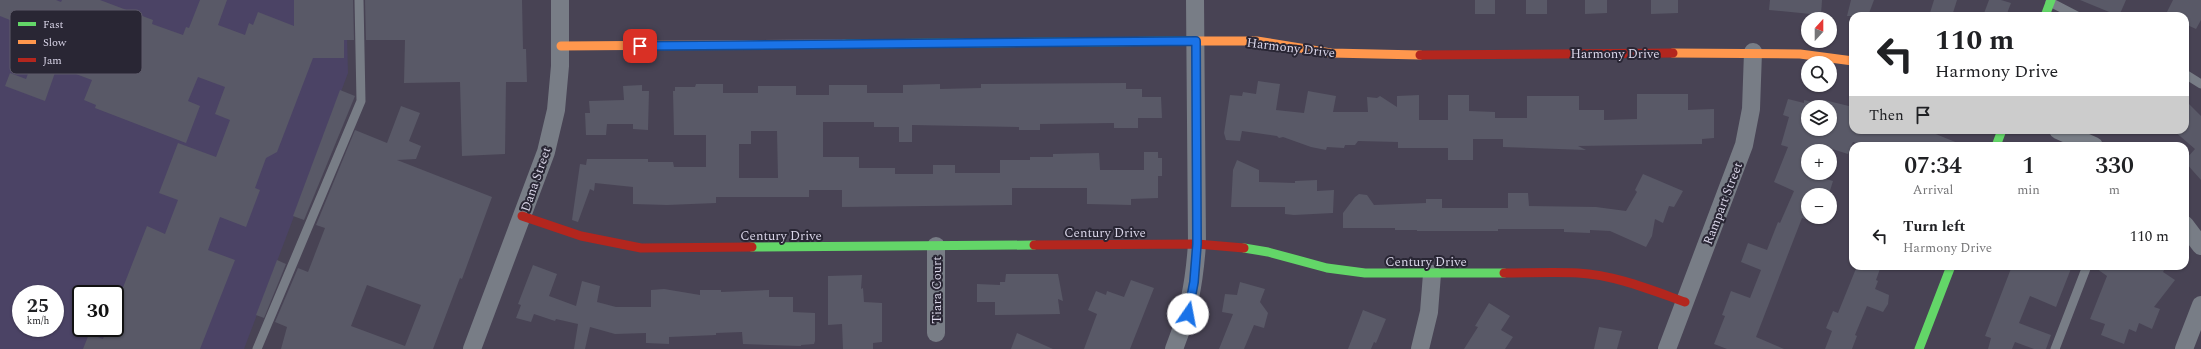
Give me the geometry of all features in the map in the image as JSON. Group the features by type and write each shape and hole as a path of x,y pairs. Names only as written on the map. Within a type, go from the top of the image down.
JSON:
{"street":[{"name":"Dana Street","path":"472,349 546,152 556,110 561,46 560,0"},
{"path":"1174,349 1188,314 1194,282 1197,244 1196,0"},
{"path":"2046,12 2050,1"},
{"name":"Harmony Drive","path":"561,46 1257,41 1331,53 1364,55 1753,52 1800,54 1849,60"},
{"name":"Rampart Street","path":"1667,349 1744,145 1751,109 1753,52"},
{"path":"2067,134 2085,142"},
{"name":"Century Drive","path":"522,216 578,236 607,244 641,248 1197,244 1230,246 1268,252 1327,268 1365,273 1579,273 1612,278 1643,286 1685,302"},
{"path":"2189,230 2201,246"},
{"name":"Tiara Court","path":"936,246 936,333"},
{"path":"1919,349 1949,270"},
{"path":"1420,349 1429,312 1432,274"},
{"path":"2184,349 2201,305"}],"lane":[{"path":"257,349 361,101 359,0"},
{"path":"2050,1 2071,12"},
{"path":"2189,76 2201,84"},
{"path":"2055,349 2085,270"}],"shaded area":[{"path":"0,0 346,0 348,73 244,349 0,349"}],"building":[{"path":"0,0 56,0 61,2 62,0 100,0 126,10 10,10 10,20 0,16"},
{"path":"200,0 227,0 218,25 245,35 249,23 253,25 258,12 294,26 294,0 353,0 354,40 344,40 344,58 313,58 277,152 266,158 255,188 260,190 246,227 220,217 208,250 235,260 200,349 83,349 88,337 97,337 103,339 104,337 124,337 124,285 147,226 165,234 178,200 159,193 178,143 216,157 230,120 215,114 225,87 198,77 188,101 200,106 186,143 95,108 96,105 84,100 92,80 76,74 142,74 142,16 153,20 152,24 183,35 186,27 189,28"},
{"path":"365,0 522,0 523,49 526,49 527,82 506,82 505,154 462,156 460,82 404,83 405,40 366,40"},
{"path":"1475,0 1495,0 1495,14 1475,14"},
{"path":"1526,0 1547,0 1547,14 1526,14"},
{"path":"1585,0 1607,0 1607,13 1585,14"},
{"path":"1651,0 1678,0 1678,13 1651,14"},
{"path":"1770,0 1822,0 1821,12 1801,13 1769,10"},
{"path":"1851,0 1874,0 1870,12 1849,12 1849,16 1847,16"},
{"path":"1934,0 1957,0 1953,12 1930,12"},
{"path":"1989,0 2001,0 2011,3 2008,12 1984,12"},
{"path":"2080,0 2126,0 2121,12 2109,12"},
{"path":"2173,0 2201,0 2201,20 2196,29 2189,26 2189,12 2167,12"},
{"path":"10,73 26,79 28,74 55,74 45,101 5,86"},
{"path":"1258,81 1280,84 1276,110 1304,113 1308,91 1336,96 1333,112 1368,112 1367,97 1377,98 1380,96 1397,107 1397,96 1419,95 1419,120 1448,120 1448,95 1469,95 1469,111 1495,112 1495,118 1527,118 1527,96 1579,96 1579,110 1604,110 1604,120 1637,119 1637,94 1688,94 1688,110 1714,109 1714,138 1702,139 1702,144 1578,146 1586,150 1503,147 1503,139 1473,139 1473,160 1448,160 1448,148 1398,148 1398,142 1358,141 1355,145 1345,145 1344,148 1327,147 1326,150 1311,147 1283,137 1279,138 1277,136 1242,131 1240,141 1226,140 1224,133 1230,95 1242,96 1243,92 1256,94"},
{"path":"1126,83 1126,89 1142,89 1142,97 1161,97 1162,118 1138,118 1138,128 1114,128 1114,123 1040,124 1040,130 1019,130 1019,127 912,125 912,142 899,142 899,127 874,127 874,122 823,122 823,157 859,157 859,168 895,168 895,174 933,174 933,165 955,165 955,173 1000,173 1000,160 1030,160 1030,157 1053,157 1053,154 1099,153 1100,170 1144,170 1144,152 1158,152 1158,158 1162,158 1162,176 1158,176 1158,198 1131,199 1131,205 1087,204 1087,188 1012,188 1012,205 842,207 842,190 809,190 809,197 716,197 716,203 667,205 633,204 633,187 595,183 594,191 590,189 578,222 572,220 580,164 586,165 587,159 648,159 648,162 673,162 674,167 706,167 706,135 674,135 673,91 675,91 675,87 695,87 696,84 723,84 723,93 758,93 758,86 796,86 796,95 829,95 829,85 867,85 867,93 903,93 903,85 940,84 940,89 981,88 981,84","holes":["751,131 777,131 778,178 739,178 739,144 751,144"]},
{"path":"642,85 642,91 649,91 648,130 633,129 633,124 607,124 606,135 586,135 585,113 590,113 589,101 624,100 623,86"},
{"path":"340,90 355,96 304,220 293,216"},
{"path":"1788,99 1801,102 1801,136 1837,136 1837,103 1849,106 1849,134 1936,134 1955,142 1849,142 1848,154 1837,151 1837,144 1801,144 1801,180 1833,181 1831,188 1801,188 1801,221 1756,337 1784,349 1727,349 1714,344 1725,316 1722,315 1731,291 1750,298 1761,270 1741,262 1748,243 1767,250 1778,222 1780,223 1794,191 1774,182 1788,147 1781,145 1789,117 1783,115"},
{"path":"2189,104 2201,116 2201,180 2189,166 2189,156 2195,149 2189,142 2187,142 2178,134 2189,134"},
{"path":"401,106 420,113 409,141 421,146 416,159 397,160 492,197 462,279 460,278 433,349 281,349 287,327 275,322 298,268 308,272 325,228 316,225 355,130 387,143","holes":["367,285 421,305 405,346 351,326"]},
{"path":"1237,160 1259,170 1259,182 1295,183 1295,181 1317,180 1317,191 1334,190 1333,213 1294,215 1285,214 1285,207 1231,207 1233,170"},
{"path":"1643,174 1683,191 1674,207 1669,206 1663,223 1655,219 1652,236 1646,247 1610,231 1590,230 1590,233 1564,232 1564,229 1417,231 1395,230 1395,228 1343,228 1343,213 1359,194 1367,195 1374,205 1426,203 1426,199 1442,199 1442,208 1508,208 1508,193 1528,193 1529,206 1596,207 1626,211 1637,192 1635,190"},
{"path":"277,260 286,264 264,318 256,315"},
{"path":"533,265 557,274 549,296 576,306 582,281 600,286 597,302 616,307 651,307 651,290 664,289 700,295 700,290 721,290 721,292 769,290 769,297 793,297 793,312 815,313 815,341 814,344 801,346 743,344 742,332 716,333 716,335 669,337 669,344 646,343 646,333 615,334 590,327 585,349 574,349 578,324 556,319 555,321 534,314 531,322 516,318 521,305 518,304"},
{"path":"1855,270 1880,270 1875,289 1889,295 1888,304 1883,312 1867,306 1855,335 1857,336 1852,349 1825,349 1832,331 1826,328 1833,311 1838,313"},
{"path":"2010,270 2070,270 2056,307 2030,296 2019,323 2051,335 2046,349 2034,349 2015,342 2012,349 1988,349 1991,338 1985,336"},
{"path":"2099,270 2164,270 2163,272 2175,280 2154,307 2160,309 2152,329 2139,323 2136,332 2129,329 2124,344 2101,335 2105,324 2090,319 2107,276"},
{"path":"1006,274 1058,274 1063,301 1058,299 1060,314 995,315 995,302 977,302 977,284 1000,285 1000,282 1005,282"},
{"path":"862,275 861,289 863,288 864,302 882,303 882,342 873,343 873,349 843,349 842,324 828,325 828,276"},
{"path":"1131,280 1154,288 1130,349 1084,349 1097,314 1088,310 1096,291 1106,295 1107,291 1124,297"},
{"path":"1240,282 1265,289 1260,302 1268,313 1264,328 1254,325 1244,349 1219,349 1233,314 1222,312 1225,294 1237,295"},
{"path":"1489,303 1510,316 1501,330 1513,337 1505,349 1464,349 1478,327 1475,326"},
{"path":"1363,310 1386,319 1376,343 1374,342 1371,349 1348,349"},
{"path":"1599,327 1622,331 1617,349 1594,349"},
{"path":"1017,333 1053,349 1011,349"}],"traffic: fast":[{"path":"2046,12 2051,0"},
{"path":"844,44 1193,41"},
{"path":"1998,142 2000,134"},
{"path":"752,247 1034,245"},
{"path":"1244,248 1268,252 1327,268 1365,273 1504,273"},
{"path":"1919,349 1949,270"}],"traffic: slow":[{"path":"1193,41 1257,41 1331,53 1420,55"},
{"path":"561,46 844,44"},
{"path":"1673,53 1800,54 1849,60"}],"traffic: jam":[{"path":"1420,55 1673,53"},
{"path":"522,216 581,236 641,248 752,247"},
{"path":"1034,245 1197,244 1244,248"},
{"path":"1504,273 1592,274 1633,284 1685,302"}],"route":[{"path":"640,46 1196,41 1197,244 1194,282 1188,314"}]}
